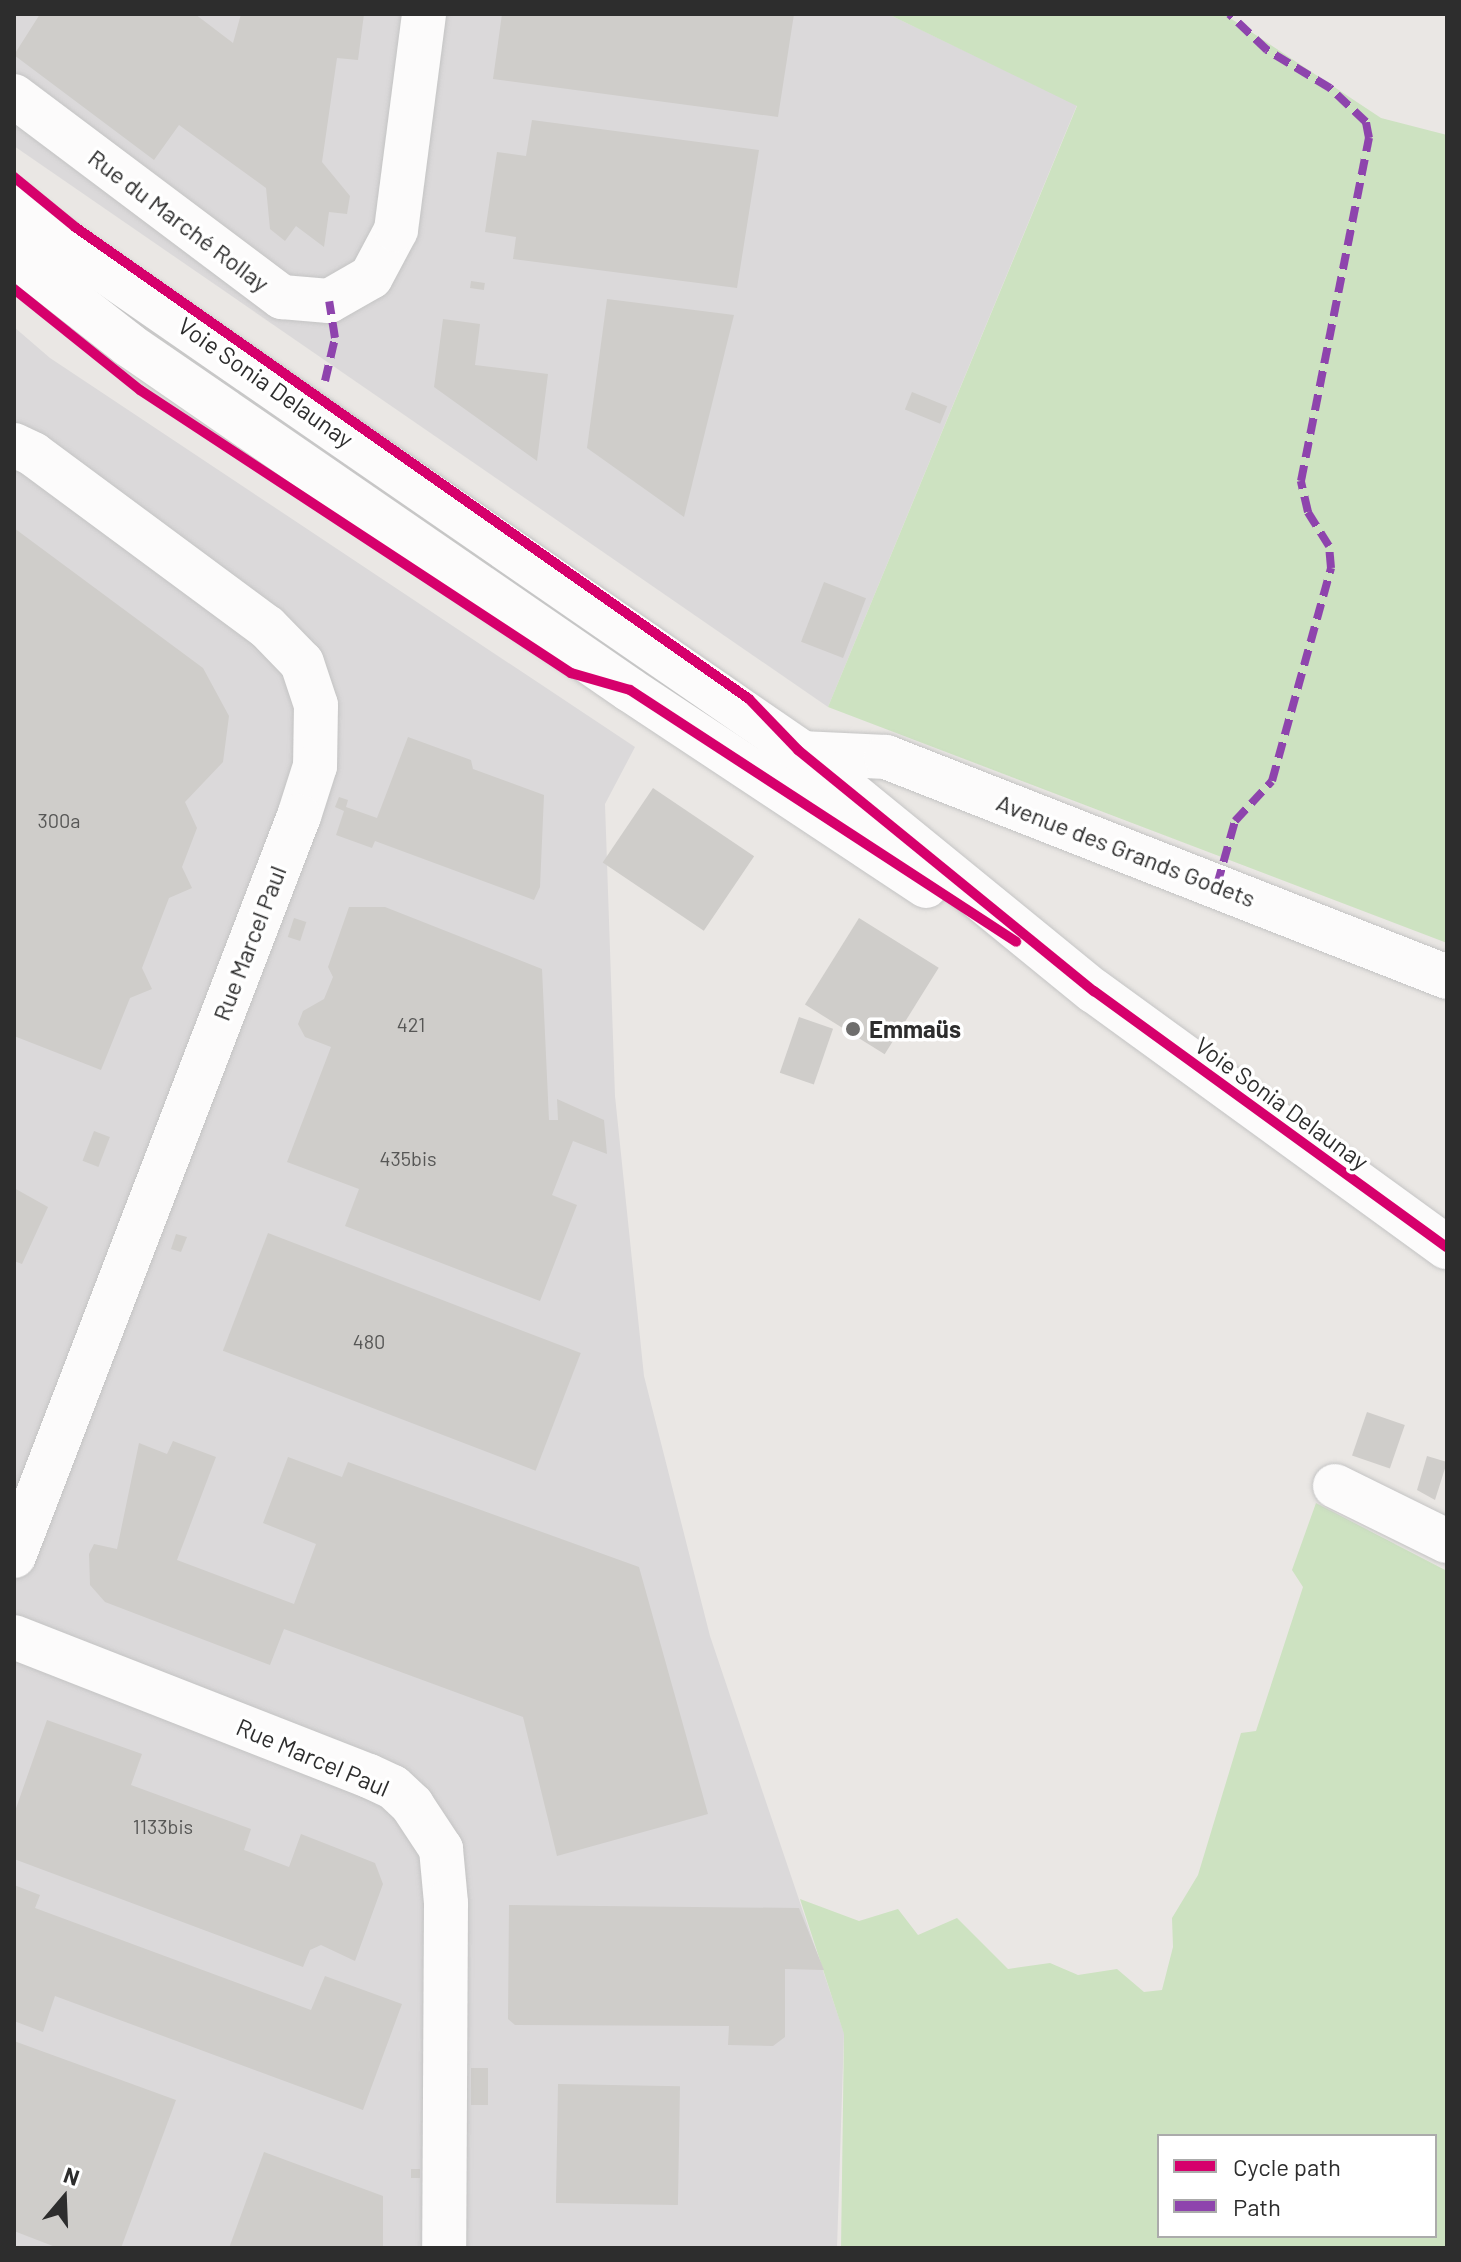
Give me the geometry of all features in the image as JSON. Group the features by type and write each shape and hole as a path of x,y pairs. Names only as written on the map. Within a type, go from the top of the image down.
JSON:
{"street":[{"name":"Rue du Marché Rollay","path":"14,96 282,297 329,301 371,277 396,230 424,14"},
{"name":"Voie Sonia Delaunay","path":"14,204 48,232 798,750 1094,991 1447,1247"},
{"name":"Voie Sonia Delaunay","path":"14,255 129,345 752,772 1094,991"},
{"name":"Rue Marcel Paul","path":"14,445 46,463 267,627 302,663 316,705 315,766 299,816 14,1556"},
{"path":"752,772 772,755 798,750"},
{"name":"Avenue des Grands Godets","path":"798,750 886,757 1447,977"},
{"path":"1335,1486 1447,1541"},
{"name":"Rue Marcel Paul","path":"14,1637 369,1776 393,1787 412,1805 441,1849 446,1903 444,2248"}],"shaded area":[{"path":"14,14 888,14 1077,105 828,707 14,146"},
{"path":"14,327 50,358 635,747 605,804 615,1096 644,1376 710,1636 844,2033 837,2248 14,2248"}],"green space":[{"path":"888,14 1224,14 1381,118 1447,135 1447,943 828,707 1077,106"},
{"path":"1316,1503 1447,1571 1447,2248 841,2248 844,2034 800,1899 859,1921 898,1909 918,1935 957,1918 1008,1969 1050,1963 1078,1975 1117,1969 1144,1992 1162,1990 1173,1947 1172,1918 1198,1875 1241,1733 1256,1731 1303,1587 1292,1570"}],"building":[{"path":"40,14 195,14 233,43 241,14 364,14 358,60 337,58 322,162 350,196 347,214 329,212 324,247 296,226 285,241 270,229 266,188 179,125 154,160 14,55"},
{"path":"502,14 794,14 778,117 493,79"},
{"path":"532,120 759,150 737,288 513,259 516,237 485,232 497,152 526,156"},
{"path":"471,281 485,283 484,290 470,288"},
{"path":"607,299 734,315 684,517 587,448"},
{"path":"443,319 480,324 475,365 548,374 537,461 434,387"},
{"path":"912,392 947,406 940,424 905,410"},
{"path":"14,528 203,668 229,716 223,762 185,802 197,828 182,867 192,888 169,898 142,968 152,989 130,998 101,1070 14,1036"},
{"path":"824,582 866,598 843,658 801,642"},
{"path":"408,737 471,760 473,769 544,795 540,887 534,900 375,841 372,848 336,835 344,811 335,807 339,797 348,800 346,807 377,818"},
{"path":"653,788 754,856 704,931 603,863"},
{"path":"349,907 385,907 542,969 549,1120 558,1120 557,1099 604,1120 607,1154 573,1141 552,1195 577,1205 540,1301 345,1226 359,1189 287,1162 331,1047 305,1037 298,1024 303,1011 324,999 333,977 328,967"},
{"path":"294,918 306,922 300,941 288,937"},
{"path":"859,918 939,968 885,1054 805,1005"},
{"path":"799,1017 833,1029 814,1085 780,1073"},
{"path":"94,1131 110,1137 98,1167 83,1161"},
{"path":"14,1188 48,1207 22,1264 14,1261"},
{"path":"268,1233 581,1353 536,1471 223,1351"},
{"path":"176,1234 187,1237 181,1252 171,1249"},
{"path":"1367,1412 1405,1425 1390,1469 1352,1455"},
{"path":"173,1441 216,1457 177,1560 294,1604 316,1544 263,1523 288,1457 342,1477 348,1462 639,1567 708,1814 557,1856 523,1717 284,1629 270,1665 105,1602 90,1585 89,1554 94,1544 117,1549 139,1443 167,1454"},
{"path":"1427,1456 1447,1462 1435,1500 1417,1490"},
{"path":"47,1720 142,1754 131,1785 251,1829 244,1850 289,1867 301,1834 375,1863 383,1884 355,1961 321,1945 310,1950 303,1967 14,1859 14,1814"},
{"path":"14,1885 40,1895 35,1908 311,2010 325,1976 402,2004 363,2110 55,1996 43,2032 14,2021"},
{"path":"509,1905 799,1908 824,1970 785,1969 785,2037 773,2046 728,2045 729,2026 515,2025 508,2019"},
{"path":"14,2041 176,2100 121,2248 58,2248 14,2231"},
{"path":"471,2068 488,2068 488,2105 471,2105"},
{"path":"558,2084 680,2086 678,2205 556,2203"},
{"path":"264,2152 383,2196 383,2248 229,2248"},
{"path":"411,2169 420,2169 420,2178 411,2178"}],"marked path":[{"path":"1217,885 1235,821 1272,781 1331,568 1329,546 1308,512 1301,481 1369,138 1366,122 1330,88 1267,50 1229,14"},
{"path":"325,381 335,338 329,301"}],"cycle path":[{"path":"14,177 75,227 749,699 798,750 1094,991 1447,1247"},
{"path":"14,289 140,390 571,673 630,690 1016,942"}],"place":[{"name":"Emmaüs","path":"853,1029"}]}
